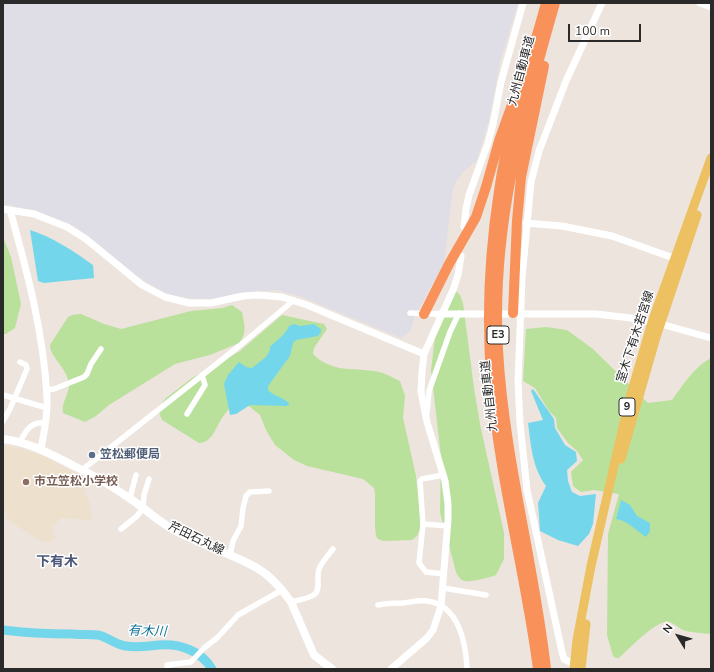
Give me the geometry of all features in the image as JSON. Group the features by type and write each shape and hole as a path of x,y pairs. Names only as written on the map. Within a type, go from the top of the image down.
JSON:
{"highway":[{"path":"424,314 476,217 499,141 545,3"},
{"name":"九州自動車道","path":"538,669 495,420 489,348 488,297 495,219 505,159 517,106 545,3"},
{"path":"513,310 521,177 556,3"},
{"name":"九州自動車道","path":"546,669 538,612 510,461 504,418 498,348 497,298 503,221 513,160 523,117 556,3"}],"main road":[{"name":"室木下有木若宮線","path":"576,667 577,640 591,566 629,401 678,260 711,158"},
{"name":"室木下有木若宮線","path":"678,260 711,176"},
{"name":"芹田石丸線","path":"3,439 20,442 41,449 82,470 130,498 166,525 257,568 271,578 291,602 314,655 332,669"}],"street":[{"path":"464,227 469,195 488,143 501,82 523,3"},
{"path":"576,667 564,658 562,652 527,490 520,423 518,382 526,223 531,182 539,151 566,81 602,3"},
{"path":"700,3 711,7"},
{"path":"41,449 47,408 41,344 30,287 7,209 34,214 67,227 86,239 142,285 165,297 199,304 243,296 277,296 294,300 424,354"},
{"path":"526,223 562,226 612,236 678,260"},
{"path":"391,669 427,638 433,630 441,606 448,526 448,504 443,475 426,422 421,392 424,354 453,290 458,275 461,256"},
{"path":"82,470 244,342 294,300"},
{"path":"410,313 476,314 513,310 526,313 596,314 656,323 711,338"},
{"path":"426,422 429,391 450,332 459,314"},
{"path":"46,390 54,389 84,377 87,374 90,364 101,350"},
{"path":"3,421 10,409 27,369 26,365 20,362"},
{"path":"187,414 205,385 202,375"},
{"path":"3,394 47,408"},
{"path":"20,442 32,424 46,423"},
{"path":"130,498 136,475"},
{"path":"443,475 422,479 420,482 423,524 419,564 426,572 444,574"},
{"path":"121,529 143,508 144,495 147,490 149,480"},
{"path":"230,556 233,541 242,526 243,508 246,496 250,492 269,492"},
{"path":"423,524 448,526"},
{"path":"291,602 315,594 317,590 319,570 327,555 333,549"},
{"path":"443,588 486,595"},
{"path":"168,669 167,665 191,662 204,648 217,638 238,615 282,590"},
{"path":"378,605 421,601 432,602 447,609 456,621 462,636 466,652 467,669"}],"shaded area":[{"path":"3,3 518,3 500,62 489,120 477,160 463,172 453,188 444,263 414,318 411,330 401,338 302,297 277,290 241,293 213,299 187,298 166,294 137,276 72,225 38,211 3,204"},
{"path":"3,445 19,448 46,457 91,482 86,489 85,495 89,500 92,520 61,518 52,527 55,539 49,542 40,541 5,518 8,513 3,509"}],"green space":[{"path":"3,237 11,257 21,304 15,328 6,334 3,334"},
{"path":"452,292 457,292 460,295 463,303 480,424 504,533 504,559 496,575 480,580 468,581 460,579 456,572 440,512 441,457 431,370 435,338"},
{"path":"232,305 242,312 244,321 244,335 239,343 210,355 175,364 109,405 96,416 85,422 63,413 63,406 69,388 68,379 63,368 53,354 50,345 68,317 81,314 104,324 121,329 191,311 222,308"},
{"path":"282,315 324,324 327,329 314,348 313,354 327,364 342,368 377,372 400,381 405,396 403,418 416,476 420,514 420,529 417,536 412,540 383,541 378,539 376,536 375,527 374,488 363,479 307,466 294,460 275,445 266,430 260,415 245,403 233,405 223,416 213,434 207,440 199,443 162,420 158,410 166,398 192,378 240,351"},
{"path":"546,327 567,330 593,349 648,403 672,400 694,371 711,358 711,634 686,631 669,622 664,622 650,630 619,658 613,656 607,635 608,534 619,494 594,490 581,492 573,486 571,472 583,460 557,428 556,418 549,411 535,388 523,381 526,329"}],"water":[{"path":"30,230 55,240 93,265 94,278 44,283 38,281"},
{"path":"294,324 300,326 314,324 321,329 321,332 318,336 296,340 293,343 290,356 268,386 268,390 270,392 289,404 287,406 250,405 236,414 230,415 224,384 228,375 239,362 246,367 252,368 266,357 270,347 283,335 289,326"},
{"path":"533,389 554,419 555,428 565,445 576,452 577,461 567,470 568,481 572,492 580,496 596,494 593,524 589,534 578,546 558,540 540,531 538,503 546,486 541,479 535,464 531,448 528,423 543,420 531,391"},
{"path":"621,500 630,505 637,516 650,523 650,531 646,537 628,524 616,519"}],"waterway":[{"name":"有木川","path":"3,630 98,635 130,647 175,645 196,653 202,657 212,669"}],"place":[{"name":"笠松郵便局","path":"92,455"},
{"name":"市立笠松小学校","path":"26,482"}],"district":[{"name":"下有木","path":"57,563"}]}
